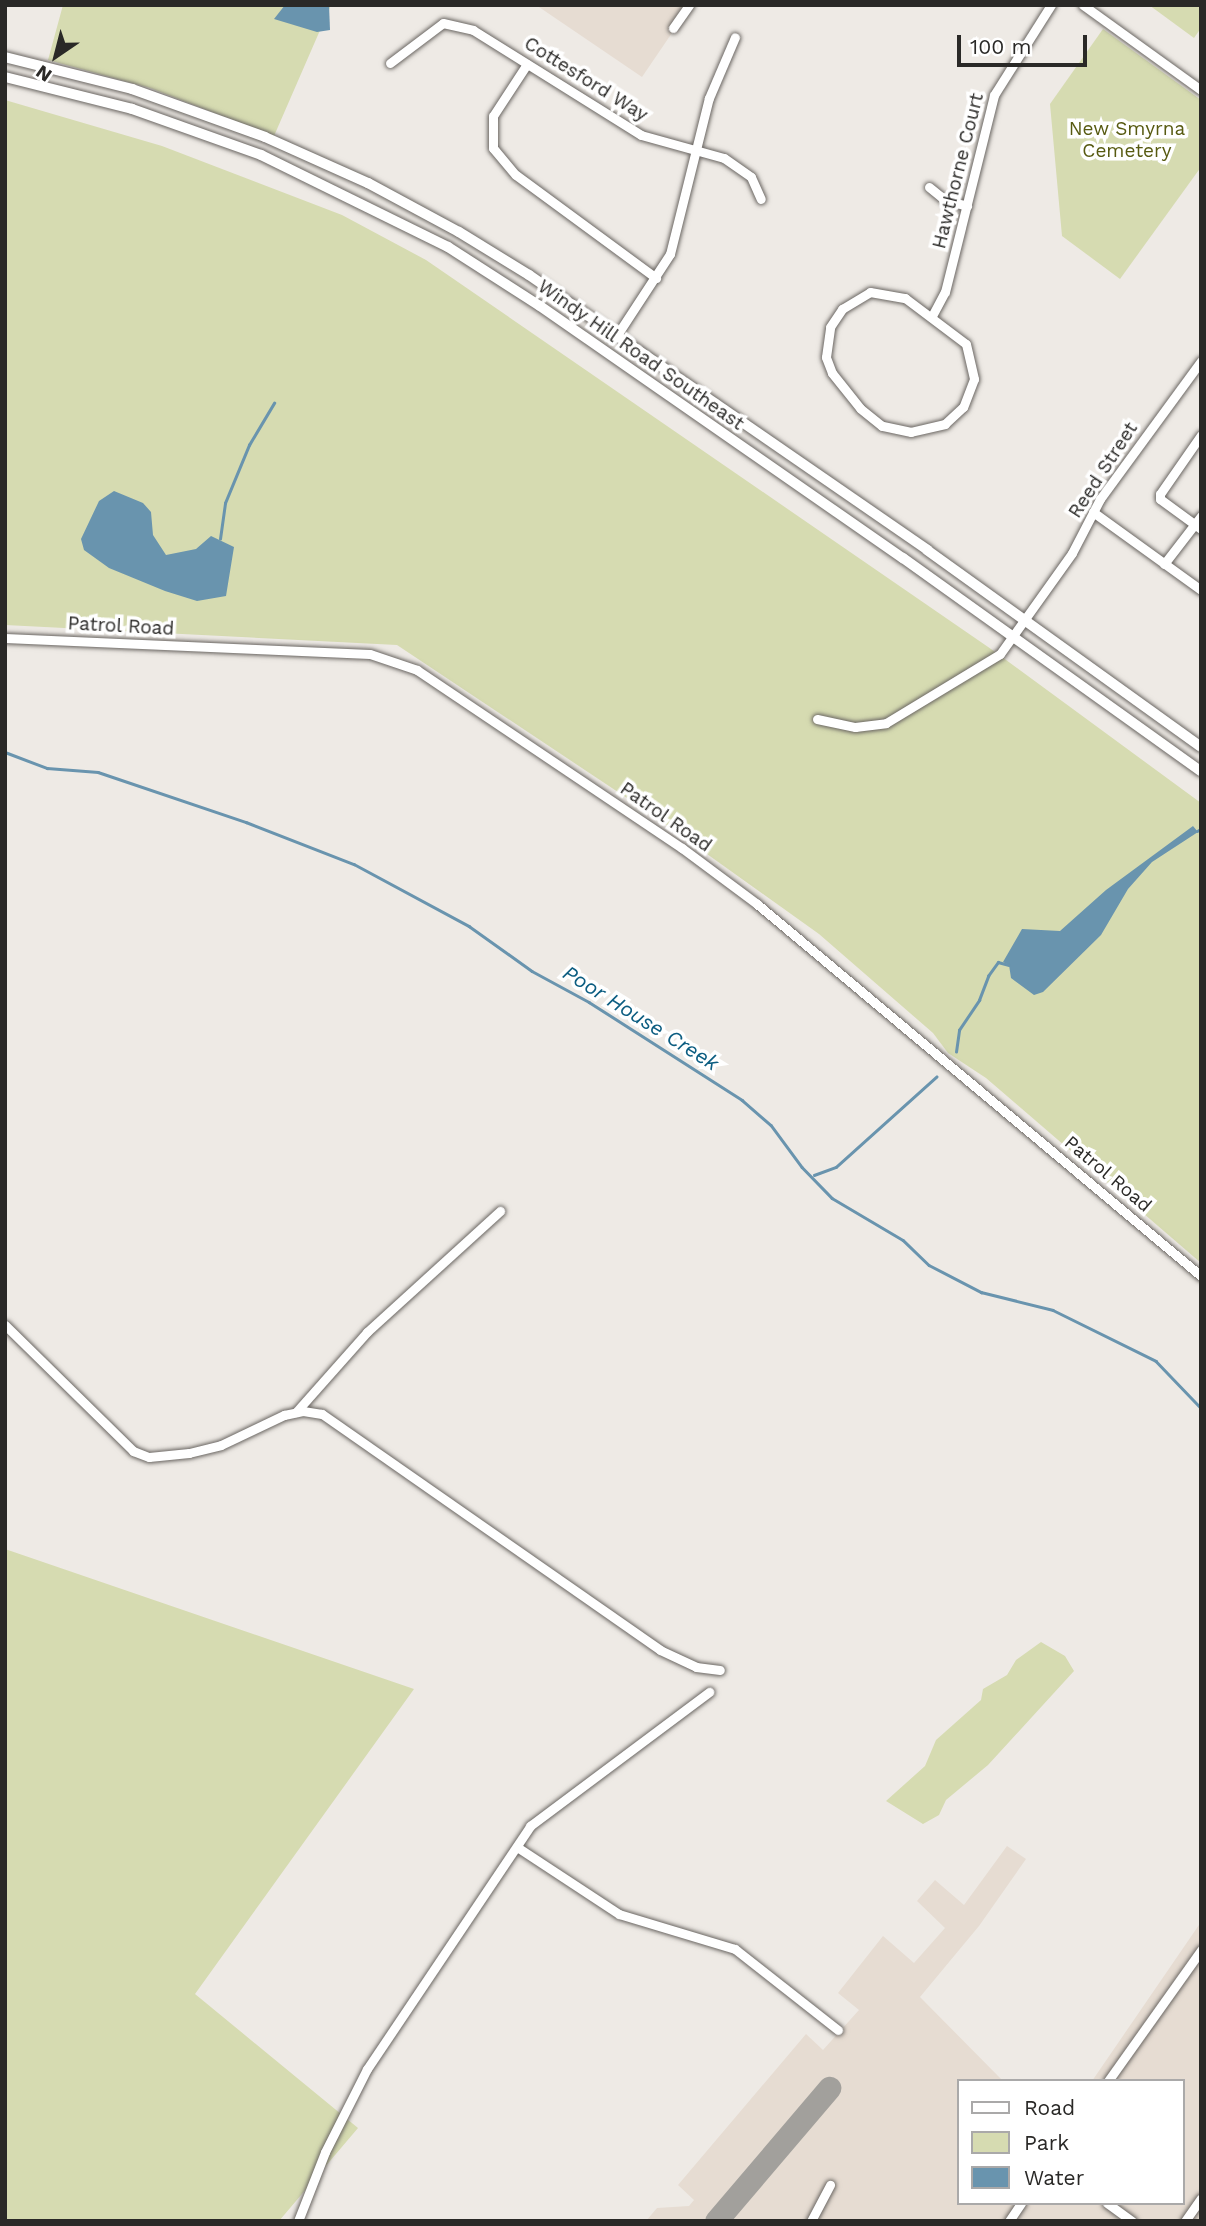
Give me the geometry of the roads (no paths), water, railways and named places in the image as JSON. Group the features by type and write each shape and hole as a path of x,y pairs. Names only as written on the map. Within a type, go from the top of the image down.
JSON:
{"main road":[{"name":"Windy Hill Road Southeast","path":"5,57 132,89 301,151 478,243 617,335 1201,747"},
{"name":"Windy Hill Road Southeast","path":"5,77 132,109 218,139 334,187 425,234 540,306 1014,636 1201,771"}],"street":[{"path":"673,28 689,5"},
{"name":"Hawthorne Court","path":"933,316 945,292 997,89 1051,5"},
{"path":"1083,5 1201,90"},
{"name":"Cottesford Way","path":"390,64 443,23 473,30 641,135 697,149 742,170 761,199"},
{"path":"617,335 656,278 677,236 709,98 735,37"},
{"path":"527,64 494,116 493,149 516,175 656,278"},
{"path":"929,187 945,200 967,206"},
{"path":"870,292 905,298 933,316 957,334 971,354 974,379 970,394 955,417 932,429 904,432 883,426 860,408 832,373 826,349 830,327 842,309 870,292"},
{"name":"Reed Street","path":"817,719 855,727 893,720 987,664 1014,636 1073,553 1093,512 1201,360"},
{"path":"1164,564 1199,523 1160,499 1160,494 1201,435"},
{"path":"1093,512 1201,590"},
{"name":"Patrol Road","path":"5,638 370,654 416,670 659,832 757,904 1201,1276"},
{"path":"296,1412 367,1332 500,1211"},
{"path":"5,1325 73,1387 122,1444 149,1457 220,1445 296,1412 318,1412 342,1425 660,1650 696,1667 720,1670"},
{"path":"298,2221 325,2152 367,2069 539,1816 709,1692"},
{"path":"517,1847 619,1914 734,1949 838,2031"},
{"path":"1109,2079 1201,1950"},
{"path":"811,2221 830,2185"},
{"path":"1185,2221 1201,2198"},
{"path":"1009,2221 1020,2205"},
{"path":"1110,2205 1132,2221"}],"water":[{"path":"285,5 329,5 330,30 317,32 274,19"},
{"path":"114,491 143,503 151,512 153,535 166,555 196,549 211,536 234,547 226,596 197,601 165,591 109,568 84,550 81,539 99,501"},
{"path":"1193,826 1198,832 1152,862 1128,889 1101,935 1043,992 1034,995 1011,978 1009,965 1003,962 1022,929 1060,931 1106,890"}],"waterway":[{"path":"220,539 225,503 249,445 274,403"},
{"name":"Poor House Creek","path":"5,752 47,768 98,772 246,822 354,864 469,926 532,971 589,1002 742,1100 771,1125 802,1167 832,1198 903,1240 929,1265 981,1292 1053,1310 1156,1361 1201,1408"},
{"path":"1197,831 1201,829"},
{"path":"956,1052 959,1030 979,1000 988,976 998,962 1009,965"},
{"path":"814,1175 836,1167 936,1077"}],"park label":[{"name":"New Smyrna Cemetery","path":"1127,140"}]}
